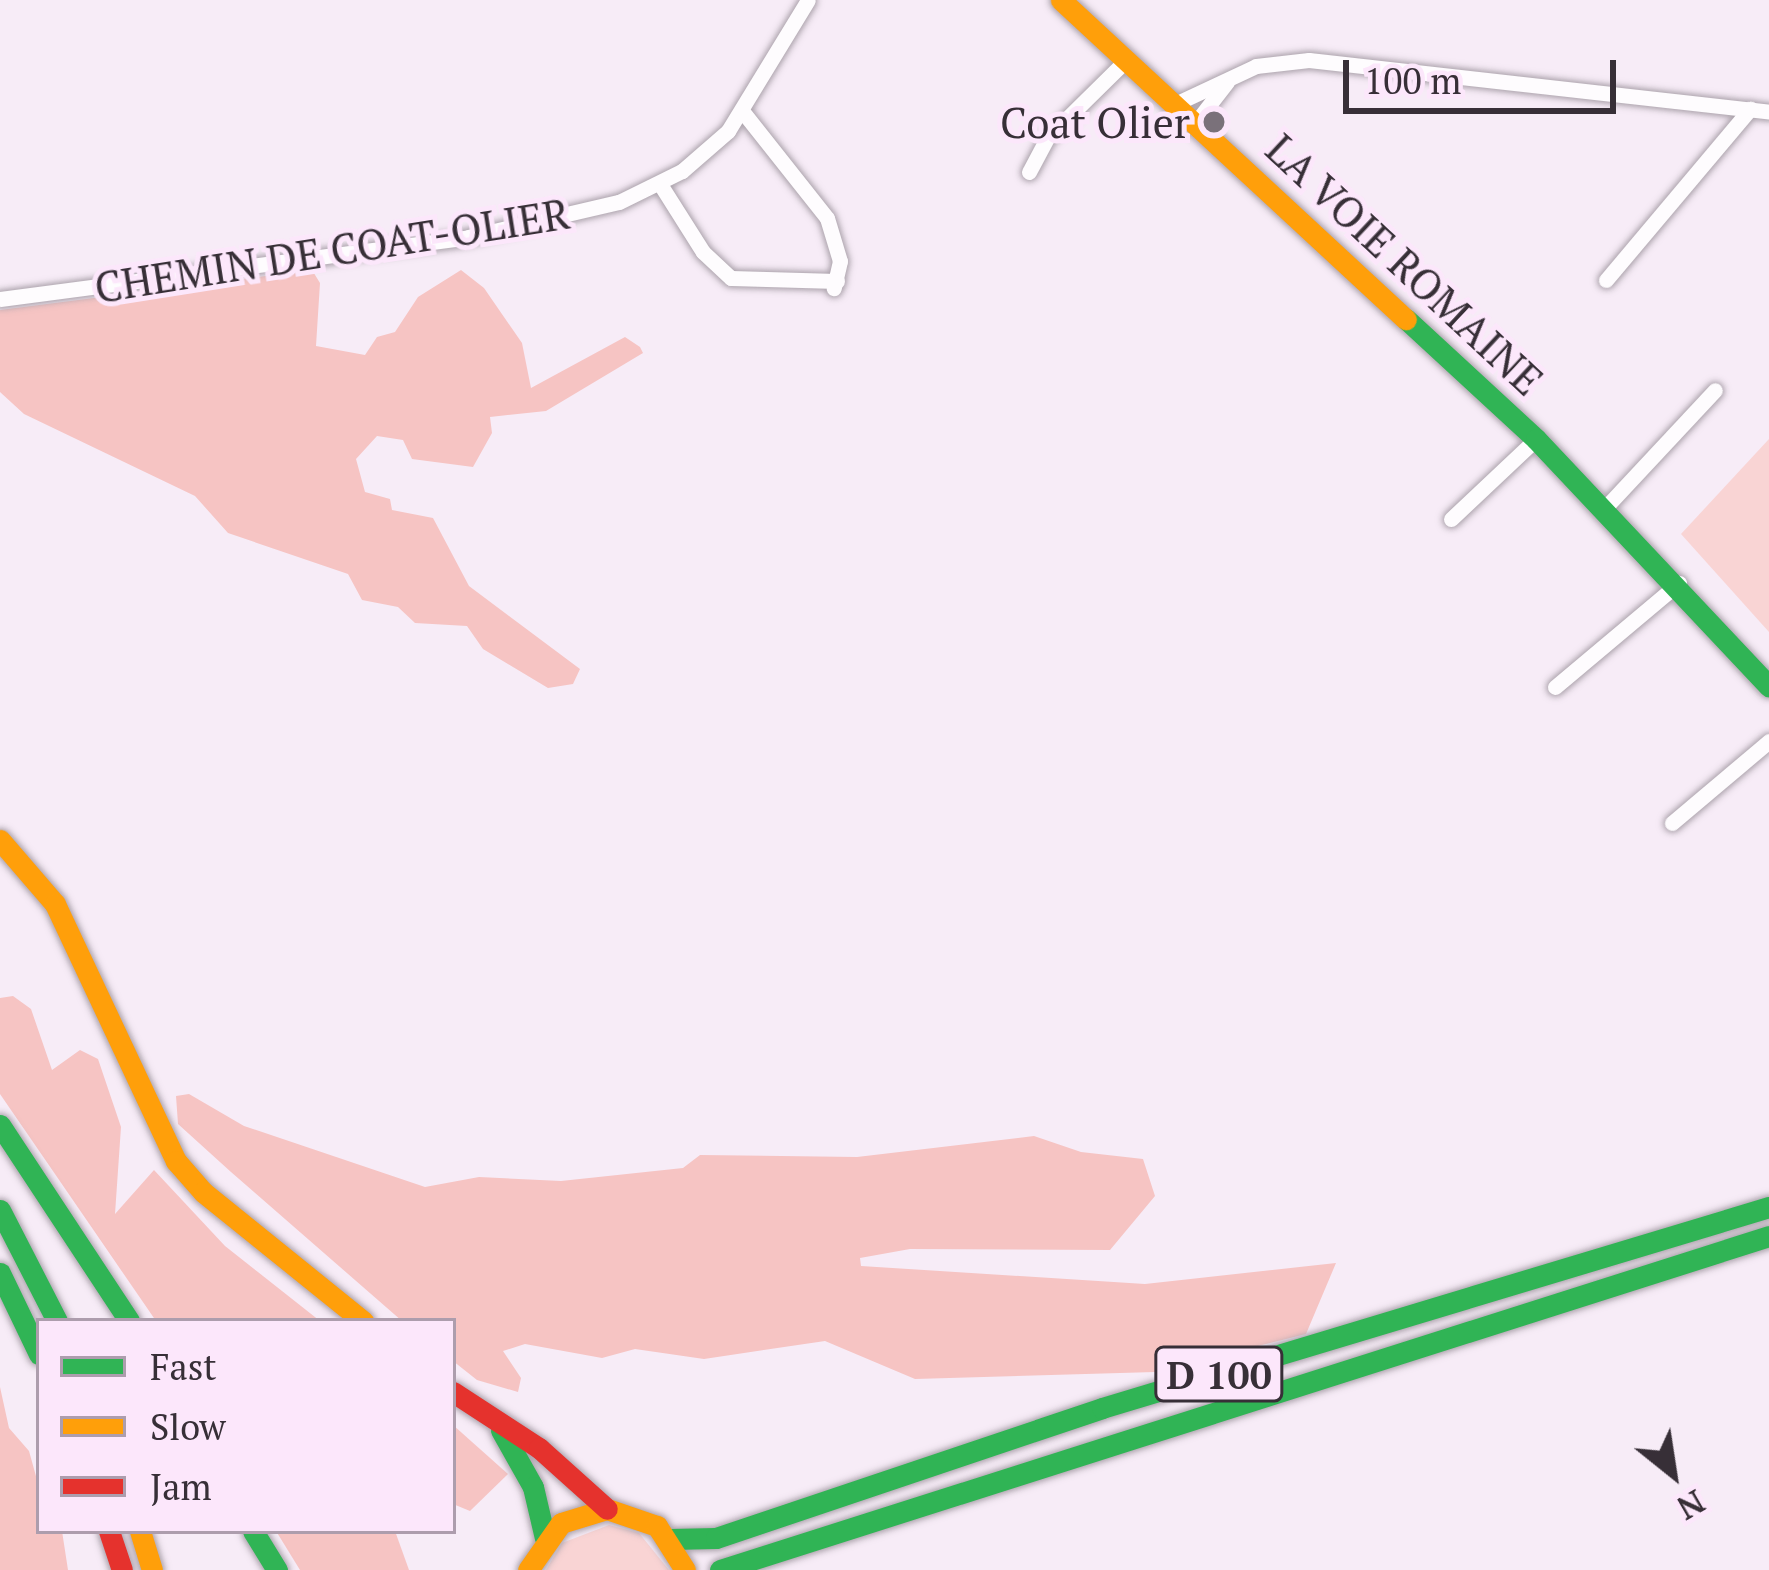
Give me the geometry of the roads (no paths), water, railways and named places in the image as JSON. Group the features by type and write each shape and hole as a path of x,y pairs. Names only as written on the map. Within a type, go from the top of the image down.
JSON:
{"main road":[{"name":"LA VOIE ROMAINE","path":"1061,0 1536,439 1679,583 1769,686"},
{"path":"0,840 55,904 176,1161 202,1192 359,1318"},
{"path":"0,1126 127,1318"},
{"name":"D 100","path":"670,1539 736,1532 1102,1408 1769,1207"},
{"path":"0,1210 55,1318"},
{"name":"D 100","path":"720,1570 1769,1236"},
{"path":"0,1273 36,1348"},
{"path":"456,1394 538,1448 607,1509"},
{"path":"497,1425 532,1486 544,1538"},
{"path":"528,1570 544,1538 581,1514 607,1509 640,1516 670,1539 685,1570"},
{"path":"93,1534 104,1570"},
{"path":"110,1534 122,1570"},
{"path":"141,1534 152,1570"},
{"path":"255,1534 277,1570"}],"street":[{"name":"CHEMIN DE COAT-OLIER","path":"0,299 468,237 585,213 660,184 700,158 743,112 808,0"},
{"path":"1029,172 1047,138 1126,60"},
{"path":"1175,104 1270,62 1336,60 1769,112"},
{"path":"1196,122 1229,80"},
{"path":"1606,280 1750,109"},
{"path":"660,184 703,252 730,278 836,285 827,218 743,112"},
{"path":"1605,508 1715,389"},
{"name":"LA VOIE ROMAINE","path":"1451,519 1536,439"},
{"path":"1555,687 1679,583"},
{"path":"1672,823 1769,741"}],"place":[{"name":"Coat Olier","path":"1214,122"}]}
